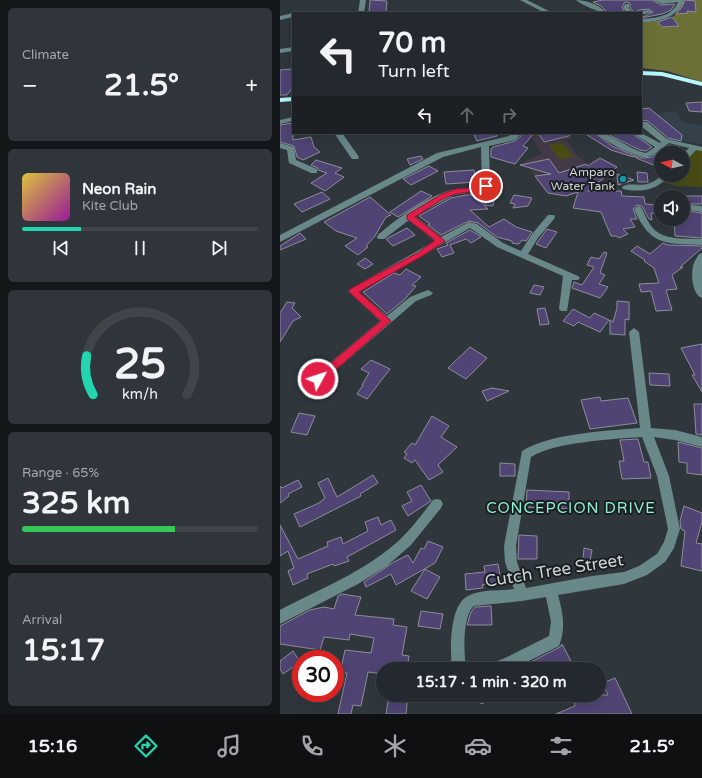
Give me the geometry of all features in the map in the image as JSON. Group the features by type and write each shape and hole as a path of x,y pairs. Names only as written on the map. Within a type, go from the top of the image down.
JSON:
{"highway":[{"path":"642,73 662,74 702,84"},
{"path":"280,100 292,99"}],"street":[{"path":"361,12 363,0"},
{"path":"523,0 548,12"},
{"path":"579,0 598,8 603,12"},
{"path":"642,21 670,16 679,6 680,0 662,2 656,0"},
{"path":"627,5 626,8 629,12"},
{"path":"642,13 649,12"},
{"path":"280,18 292,15"},
{"path":"280,51 292,49"},
{"path":"280,122 292,120"},
{"path":"644,124 666,142 702,149"},
{"path":"339,134 355,157"},
{"path":"496,134 499,141"},
{"path":"280,239 440,155 514,137 516,134"},
{"path":"602,134 643,154 648,154 654,150"},
{"path":"638,134 659,146 666,142"},
{"path":"381,237 390,229 436,200 450,193 486,187 485,144"},
{"path":"280,145 291,149 292,161 314,171"},
{"path":"690,151 694,147"},
{"path":"626,187 655,186 661,182"},
{"path":"692,208 702,209"},
{"path":"638,209 649,230 655,236 663,239 702,242"},
{"path":"410,217 441,241"},
{"path":"523,255 534,236 550,217"},
{"path":"386,321 353,291 469,225 473,225 491,240 572,277 564,309"},
{"path":"702,256 696,266 696,274 698,286 702,295"},
{"path":"318,379 413,299 428,293"},
{"name":"Cutch Tree Street","path":"459,662 459,634 463,610 468,602 474,600 522,595 592,582 624,578 643,571 661,558 670,544 674,529 662,476 646,432 634,332"},
{"path":"522,595 511,562 510,546 526,454 534,449 555,443 608,435 646,432 675,435 702,442"},
{"path":"280,617 318,599 382,562 410,538 437,504"},
{"path":"512,662 554,641 557,636 558,627 551,590"}],"shaded area":[{"path":"676,111 682,122 702,125 702,144 667,139 652,129 643,116"},
{"path":"537,134 570,134 573,138 566,140 577,155 596,172 570,186 545,191 524,161 542,154 531,136"},
{"path":"561,142 574,156 560,160 549,145"},
{"path":"695,148 702,149 702,187 677,186 663,182 690,182 690,153"}],"green space":[{"path":"684,0 702,0 702,82 667,71 642,68 642,23 669,19 674,16"}],"building":[{"path":"370,0 387,1 386,12 369,12"},
{"path":"603,0 652,0 661,5 675,4 671,10 662,14 642,18 653,12 649,9 633,12 630,7 630,3 625,2 622,7 624,12 607,12 601,6 593,2"},
{"path":"685,0 695,1 696,12 687,11 688,13 676,14 682,7"},
{"path":"672,17 679,26 662,27 658,22"},
{"path":"292,69 292,88 287,95 280,95 280,70"},
{"path":"702,102 702,112 689,111 686,103"},
{"path":"649,108 682,135 681,141 668,138 648,121 642,120 642,109"},
{"path":"292,123 293,140 311,137 314,147 320,152 303,160 297,157 294,146 280,142 280,125"},
{"path":"474,134 497,134 497,136 477,141"},
{"path":"522,134 533,134 523,146 528,148 515,164 491,157 491,149 493,147 515,141"},
{"path":"539,134 569,134 569,136 544,142"},
{"path":"586,134 596,134 612,146 635,156 633,157 611,150"},
{"path":"607,134 632,134 652,147 646,151 640,150"},
{"path":"421,156 423,159 410,165 407,159"},
{"path":"635,156 643,158 654,156 654,165 636,158"},
{"path":"600,158 617,167 588,191 621,191 622,196 644,197 645,204 654,205 654,213 651,213 652,220 649,219 642,206 637,205 633,209 637,219 630,219 635,227 623,229 628,234 619,238 616,236 611,236 601,212 573,208 578,192 566,196 548,193 535,176 551,174 520,165 549,159 559,173 586,164 588,166"},
{"path":"316,160 342,168 335,173 344,177 325,191 311,183 327,173 318,170 318,168 311,165"},
{"path":"429,166 438,171 411,185 403,179"},
{"path":"474,170 476,182 446,184 444,172"},
{"path":"637,172 647,173 648,182 638,182"},
{"path":"617,174 634,180 618,185"},
{"path":"421,191 432,196 398,217 390,212"},
{"path":"322,192 330,199 302,212 294,204"},
{"path":"474,195 488,209 470,210 489,227 504,219 516,227 532,232 526,241 522,240 519,244 517,244 497,237 478,223 469,221 441,235 419,216 451,198"},
{"path":"514,195 532,198 528,206 513,208 515,204 510,203"},
{"path":"486,196 495,196 493,206 485,205"},
{"path":"690,196 702,196 702,204 690,205"},
{"path":"370,197 391,215 386,217 375,236 366,246 368,247 358,255 345,246 357,238 336,231 324,222"},
{"path":"690,211 702,213 702,238 675,236 674,226 690,226"},
{"path":"407,228 415,235 393,246 386,239"},
{"path":"547,229 557,232 546,248 536,244"},
{"path":"470,230 481,237 471,243 466,239 450,245 454,253 442,257 437,249 448,245 446,243"},
{"path":"300,233 306,239 280,250 280,246"},
{"path":"663,243 668,245 702,246 702,248 680,267 683,267 672,275 677,289 666,290 672,310 656,311 651,291 641,292 639,284 659,283 654,268 631,251 637,246 650,254"},
{"path":"604,252 607,253 600,273 605,275 599,284 608,287 600,298 572,288 574,282 582,285 594,267 587,265 591,257 599,259"},
{"path":"365,258 373,264 365,269 357,264"},
{"path":"406,269 421,277 412,285 416,286 404,300 387,314 363,292 394,273 400,275"},
{"path":"534,285 544,287 540,295 530,293"},
{"path":"617,301 629,302 629,320 625,319 625,335 610,334 610,320 613,322 617,308"},
{"path":"287,302 295,303 292,308 301,317 293,321 280,342 280,313"},
{"path":"545,308 549,324 540,325 537,309"},
{"path":"573,309 590,318 594,313 609,320 600,332 578,322 574,326 563,321"},
{"path":"702,344 702,392 692,375 695,375 681,348"},
{"path":"470,347 487,358 466,379 448,368"},
{"path":"371,360 390,369 367,399 357,394 369,373 361,369"},
{"path":"649,373 669,374 670,386 650,385"},
{"path":"492,388 509,391 487,401 482,391"},
{"path":"600,397 601,401 628,398 637,423 590,429 581,400"},
{"path":"694,404 702,404 702,435 696,434"},
{"path":"299,413 315,416 307,435 291,432"},
{"path":"432,416 449,426 441,437 457,447 438,465 443,472 429,480 415,460 412,463 404,458 407,454 404,452 412,443 415,445"},
{"path":"638,439 644,462 648,462 651,478 622,479 619,461 624,461 620,440"},
{"path":"678,442 702,448 702,475 687,473 687,463 679,462"},
{"path":"500,463 515,464 515,476 500,476"},
{"path":"373,475 378,483 360,494 361,496 300,527 294,514 319,503 325,498 318,483 328,478 337,497"},
{"path":"298,480 302,487 288,494 289,496 280,503 280,486 282,488"},
{"path":"421,485 431,501 408,516 402,506 412,501 407,492"},
{"path":"527,490 569,492 569,509 526,507"},
{"path":"684,506 702,513 702,522 696,543 702,544 702,571 681,566 685,531 681,529 680,521"},
{"path":"378,517 381,525 391,520 396,530 347,557 349,561 334,566 333,564 307,574 308,578 293,585 288,571 294,568 288,551 280,556 280,525 298,559 328,546 327,542 341,537 343,544 368,531 365,522"},
{"path":"519,535 537,536 537,559 518,559"},
{"path":"428,541 443,547 435,563 396,585 391,574 366,587 364,582 394,562 408,555 413,563 421,548 424,549"},
{"path":"584,548 592,550 590,561 583,560"},
{"path":"498,564 501,581 482,585 483,588 466,590 465,574 485,572 484,566"},
{"path":"425,569 440,577 427,599 411,591"},
{"path":"342,594 361,597 355,615 394,619 393,625 407,627 402,655 409,656 408,662 376,662 376,673 368,672 361,706 353,705 351,714 338,714 341,702 344,702 344,687 347,673 344,673 345,650 371,653 374,638 350,634 349,640 324,637 320,650 280,644 280,626 310,610 324,607 334,609 338,596"},
{"path":"491,606 492,625 467,625 471,612 475,607"},
{"path":"421,611 443,614 440,629 418,626"},
{"path":"562,644 571,662 531,662 560,647"},
{"path":"292,652 292,668 283,674 280,669 280,661"},
{"path":"615,678 632,714 556,714 575,706 574,702 606,702 606,695 608,695 606,690 606,682"},
{"path":"388,702 407,702 406,714 386,714"}],"place":[{"name":"Amparo Water Tank","path":"623,179"}],"district":[{"name":"CONCEPCION DRIVE","path":"571,508"}],"route":[{"path":"318,379 386,321 353,291 441,241 410,217 445,195 456,191 481,189 485,188 486,186"}]}
